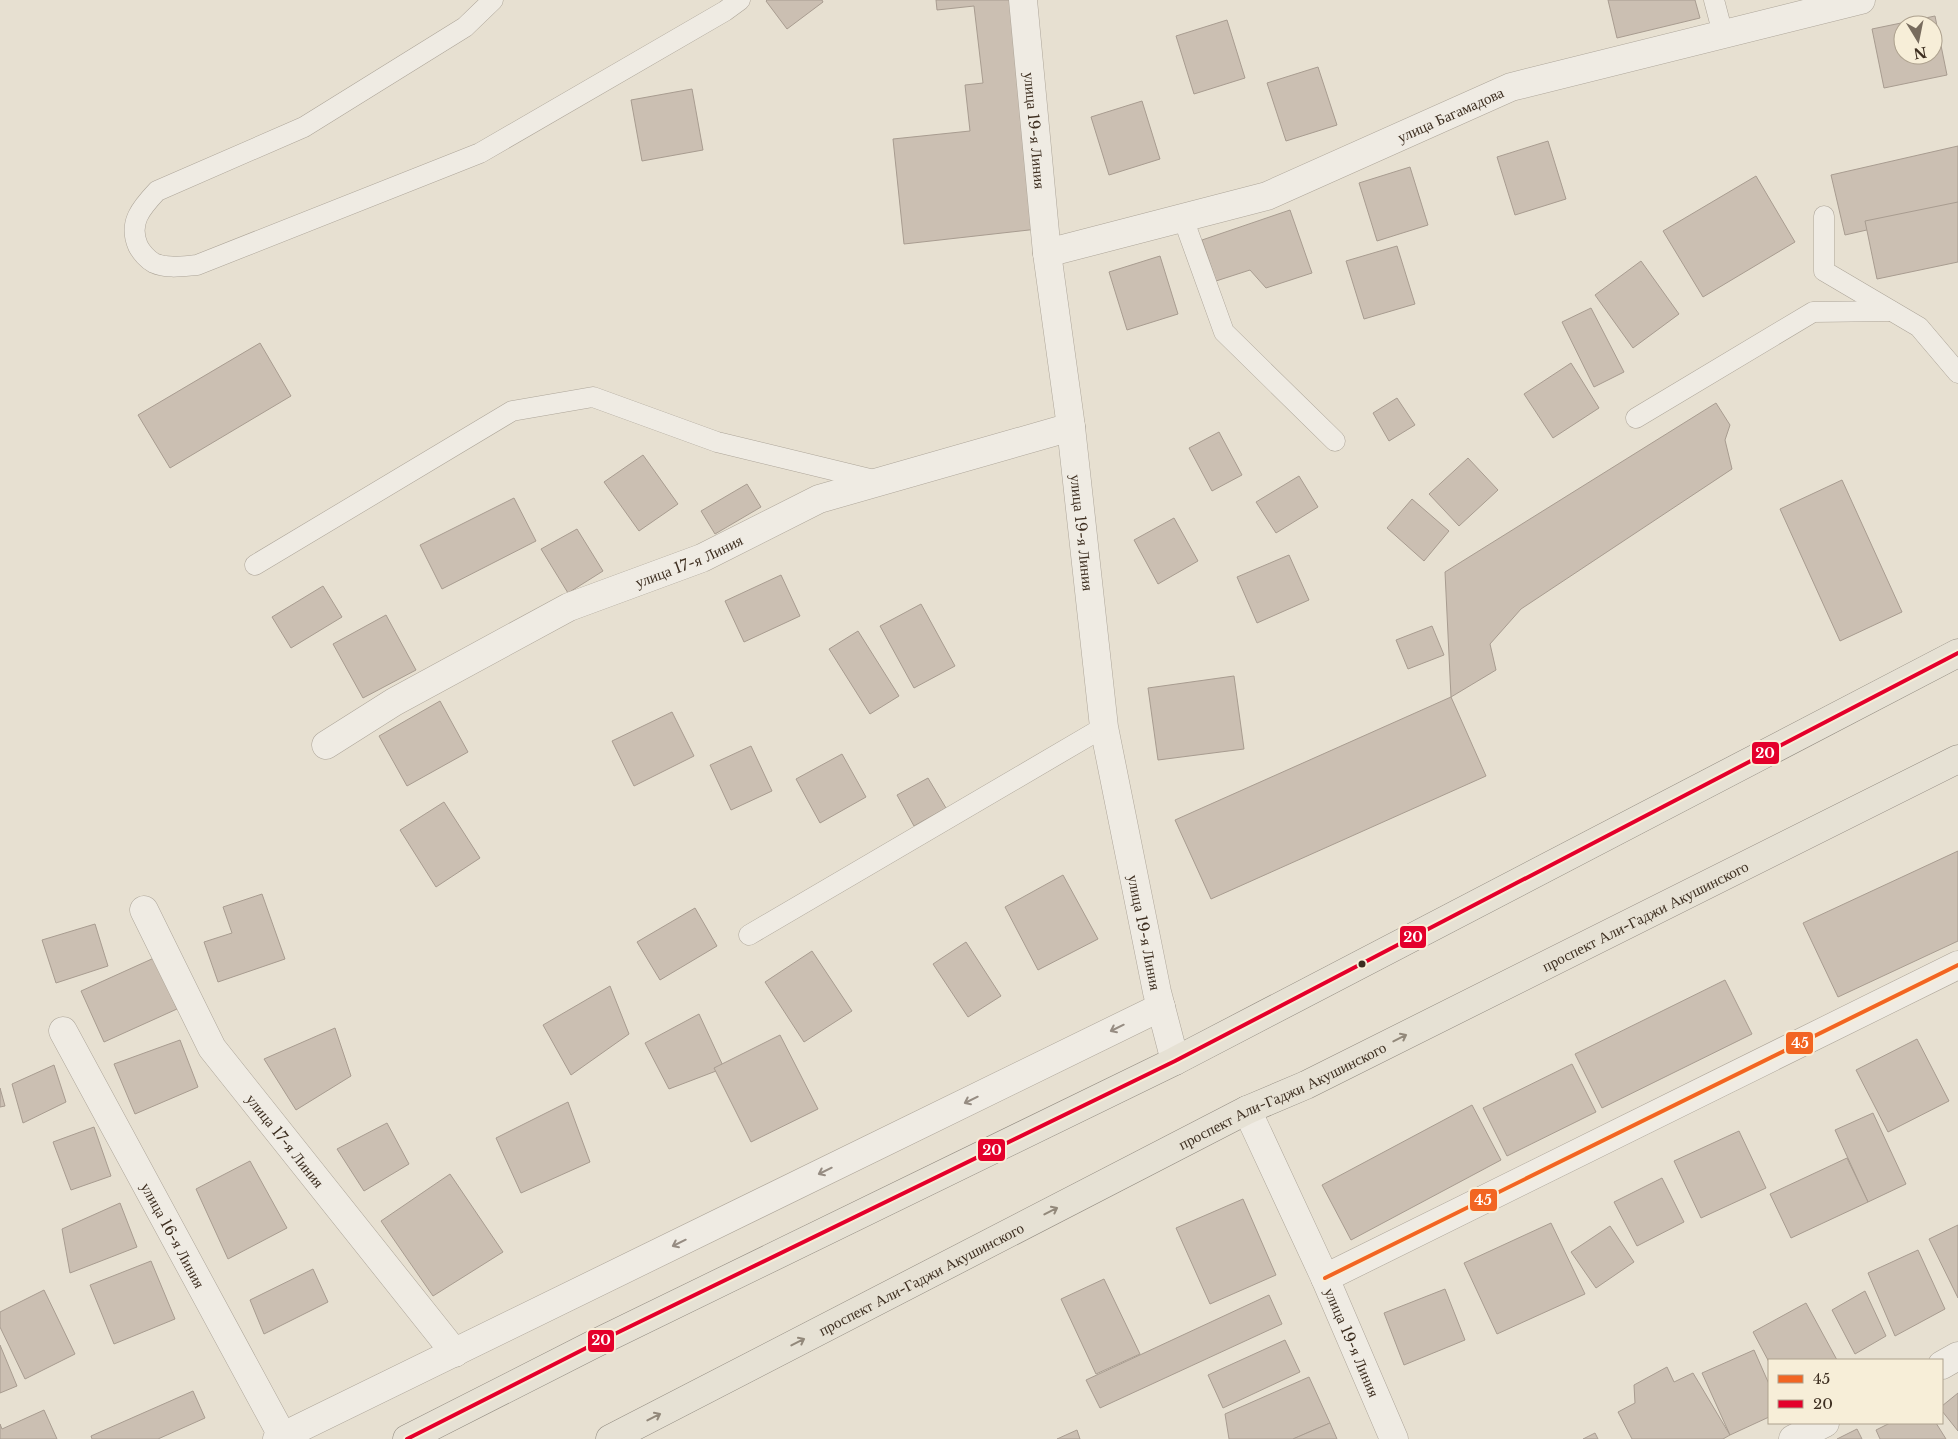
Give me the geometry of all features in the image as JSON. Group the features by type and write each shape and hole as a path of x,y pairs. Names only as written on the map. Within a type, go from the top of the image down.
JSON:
{"main road":[{"path":"407,1439 592,1344 1174,1061 1958,653"},
{"name":"проспект Али-Гаджи Акушинского","path":"610,1439 1247,1110 1315,1081 1958,759"}],"street":[{"name":"улица 19-я Линия","path":"1023,0 1047,253 1071,427 1104,727 1161,1007 1174,1061"},
{"name":"улица Багамадова","path":"1047,253 1267,196 1510,87 1860,0"},
{"name":"улица 17-я Линия","path":"326,745 394,702 568,607 702,558 819,499 1071,427"},
{"name":"улица 17-я Линия","path":"144,910 212,1048 455,1353"},
{"path":"1325,1278 1958,965"},
{"path":"281,1438 1161,1007"},
{"name":"улица 16-я Линия","path":"64,1031 281,1438"},
{"name":"улица 19-я Линия","path":"1247,1110 1325,1278 1394,1439"},
{"path":"1943,1364 1958,1356"},
{"path":"1793,1439 1824,1424"}],"lane":[{"path":"493,0 465,27 304,126 157,191 143,205 137,217 134,236 140,251 154,263 176,267 197,266 480,153 725,11 740,0"},
{"path":"1714,0 1723,34"},
{"path":"1824,216 1824,271 1919,327 1958,373"},
{"path":"1183,218 1224,332 1335,441"},
{"path":"1636,418 1812,312 1891,311"},
{"path":"255,565 512,411 592,397 717,442 880,482"},
{"path":"749,935 1104,727"}],"building":[{"path":"767,0 822,0 823,2 787,29"},
{"path":"936,0 1012,0 1038,229 904,244 893,139 970,131 965,85 983,83 974,6 937,10"},
{"path":"1608,0 1695,0 1700,18 1617,38"},
{"path":"1227,20 1245,78 1194,94 1176,36"},
{"path":"1893,25 1893,65 1943,65 1943,55 1947,75 1884,88 1872,29"},
{"path":"1318,67 1337,125 1286,141 1267,83"},
{"path":"692,89 703,150 642,161 631,100"},
{"path":"1142,101 1160,159 1109,175 1091,117"},
{"path":"1548,141 1566,199 1515,215 1497,157"},
{"path":"1958,146 1958,209 1845,235 1831,175"},
{"path":"1410,167 1428,225 1377,241 1359,183"},
{"path":"1756,176 1795,242 1703,297 1663,231"},
{"path":"1958,202 1958,262 1877,279 1865,221"},
{"path":"1290,210 1312,273 1266,288 1250,270 1216,281 1202,240"},
{"path":"1397,246 1415,304 1364,319 1346,261"},
{"path":"1160,256 1178,314 1127,330 1109,272"},
{"path":"1641,261 1679,314 1633,348 1595,295"},
{"path":"1591,308 1624,372 1594,387 1562,322"},
{"path":"260,343 291,396 170,468 138,415"},
{"path":"1571,363 1599,408 1553,438 1524,394"},
{"path":"1397,398 1415,425 1389,441 1373,413"},
{"path":"1716,403 1730,425 1725,440 1732,469 1521,609 1490,644 1496,670 1451,697 1445,572"},
{"path":"1219,432 1242,475 1212,491 1189,448"},
{"path":"643,455 678,504 639,531 604,482"},
{"path":"1468,458 1498,490 1459,526 1429,494"},
{"path":"1299,476 1318,507 1276,533 1256,502"},
{"path":"1842,480 1902,612 1840,641 1780,509"},
{"path":"747,484 761,507 715,534 701,511"},
{"path":"514,498 536,541 442,589 420,545"},
{"path":"1412,499 1449,531 1424,561 1387,528"},
{"path":"1174,518 1198,561 1158,584 1134,540"},
{"path":"577,529 603,571 568,593 541,549"},
{"path":"1289,555 1309,600 1257,623 1237,577"},
{"path":"781,575 800,616 744,642 725,601"},
{"path":"323,586 342,617 291,648 272,617"},
{"path":"921,604 955,666 914,688 880,626"},
{"path":"386,615 416,670 363,698 333,644"},
{"path":"1432,626 1444,655 1408,669 1396,640"},
{"path":"858,631 899,696 870,714 829,649"},
{"path":"1234,676 1244,749 1158,760 1148,688"},
{"path":"1451,697 1486,776 1211,899 1175,820"},
{"path":"440,701 468,752 407,786 379,736"},
{"path":"672,712 694,756 634,786 612,741"},
{"path":"751,746 772,791 731,810 710,765"},
{"path":"842,754 866,797 820,823 796,779"},
{"path":"928,778 946,808 914,826 897,795"},
{"path":"444,802 480,858 436,887 400,830"},
{"path":"1958,851 1958,941 1838,997 1803,923"},
{"path":"1063,875 1098,939 1038,970 1005,907"},
{"path":"262,894 285,959 218,982 204,942 232,933 223,907"},
{"path":"695,908 717,946 660,980 637,942"},
{"path":"95,924 108,966 56,983 42,940"},
{"path":"966,942 1001,996 968,1017 933,964"},
{"path":"812,951 852,1011 804,1042 765,982"},
{"path":"154,958 177,1009 104,1042 81,991"},
{"path":"1725,980 1752,1034 1602,1108 1575,1054"},
{"path":"610,986 629,1034 571,1075 543,1025"},
{"path":"699,1014 724,1068 669,1089 645,1043"},
{"path":"335,1028 351,1076 296,1110 264,1059"},
{"path":"780,1035 818,1109 751,1142 714,1068"},
{"path":"1917,1039 1949,1101 1888,1132 1856,1070"},
{"path":"180,1040 198,1087 135,1114 114,1064"},
{"path":"1572,1064 1596,1112 1507,1156 1483,1108"},
{"path":"54,1065 66,1102 23,1123 12,1084"},
{"path":"0,1088 5,1106 0,1107"},
{"path":"568,1102 590,1162 521,1193 496,1138"},
{"path":"1472,1105 1501,1160 1351,1240 1322,1185"},
{"path":"1873,1113 1906,1184 1868,1202 1835,1130"},
{"path":"387,1123 409,1164 364,1191 337,1149"},
{"path":"94,1127 111,1176 71,1190 53,1142"},
{"path":"1739,1131 1766,1188 1701,1218 1674,1161"},
{"path":"1847,1158 1868,1202 1791,1238 1770,1194"},
{"path":"250,1161 287,1228 228,1259 196,1189"},
{"path":"450,1174 503,1252 433,1296 381,1221"},
{"path":"1662,1178 1684,1222 1637,1246 1614,1202"},
{"path":"1243,1199 1276,1275 1210,1304 1176,1228"},
{"path":"120,1203 137,1247 70,1273 62,1229"},
{"path":"1551,1223 1585,1294 1497,1334 1464,1263"},
{"path":"1958,1225 1958,1298 1929,1239"},
{"path":"1610,1226 1634,1262 1596,1288 1571,1252"},
{"path":"1918,1250 1945,1309 1895,1336 1868,1273"},
{"path":"151,1261 175,1319 114,1344 90,1285"},
{"path":"313,1269 328,1302 264,1334 250,1300"},
{"path":"1104,1279 1140,1354 1096,1374 1061,1299"},
{"path":"1445,1289 1465,1340 1404,1365 1384,1313"},
{"path":"44,1290 75,1354 25,1379 0,1327 0,1312"},
{"path":"1865,1291 1886,1336 1855,1354 1832,1310"},
{"path":"1269,1295 1282,1324 1100,1408 1086,1380"},
{"path":"1806,1303 1836,1359 1768,1360 1753,1332"},
{"path":"1285,1340 1300,1372 1223,1408 1208,1375"},
{"path":"0,1345 17,1386 0,1393"},
{"path":"1754,1350 1768,1382 1768,1417 1730,1435 1702,1373"},
{"path":"1667,1367 1674,1382 1693,1373 1730,1435 1723,1439 1632,1439 1618,1412 1635,1403 1634,1385"},
{"path":"1309,1377 1330,1423 1293,1439 1229,1439 1225,1414"},
{"path":"193,1391 205,1418 158,1439 92,1439 91,1436"},
{"path":"1958,1393 1958,1431 1943,1412 1943,1405"},
{"path":"44,1410 57,1439 0,1439 0,1424 2,1429"},
{"path":"1330,1423 1337,1439 1293,1439"},
{"path":"1888,1424 1937,1424 1946,1439 1880,1439 1876,1430"},
{"path":"1857,1429 1862,1439 1837,1439"},
{"path":"1077,1430 1080,1439 1057,1439"},
{"path":"1595,1433 1598,1439 1583,1439"}],"transit line":[{"name":"20","path":"407,1439 592,1345 1175,1061 1958,653"},
{"name":"45","path":"1325,1278 1958,965"}]}
